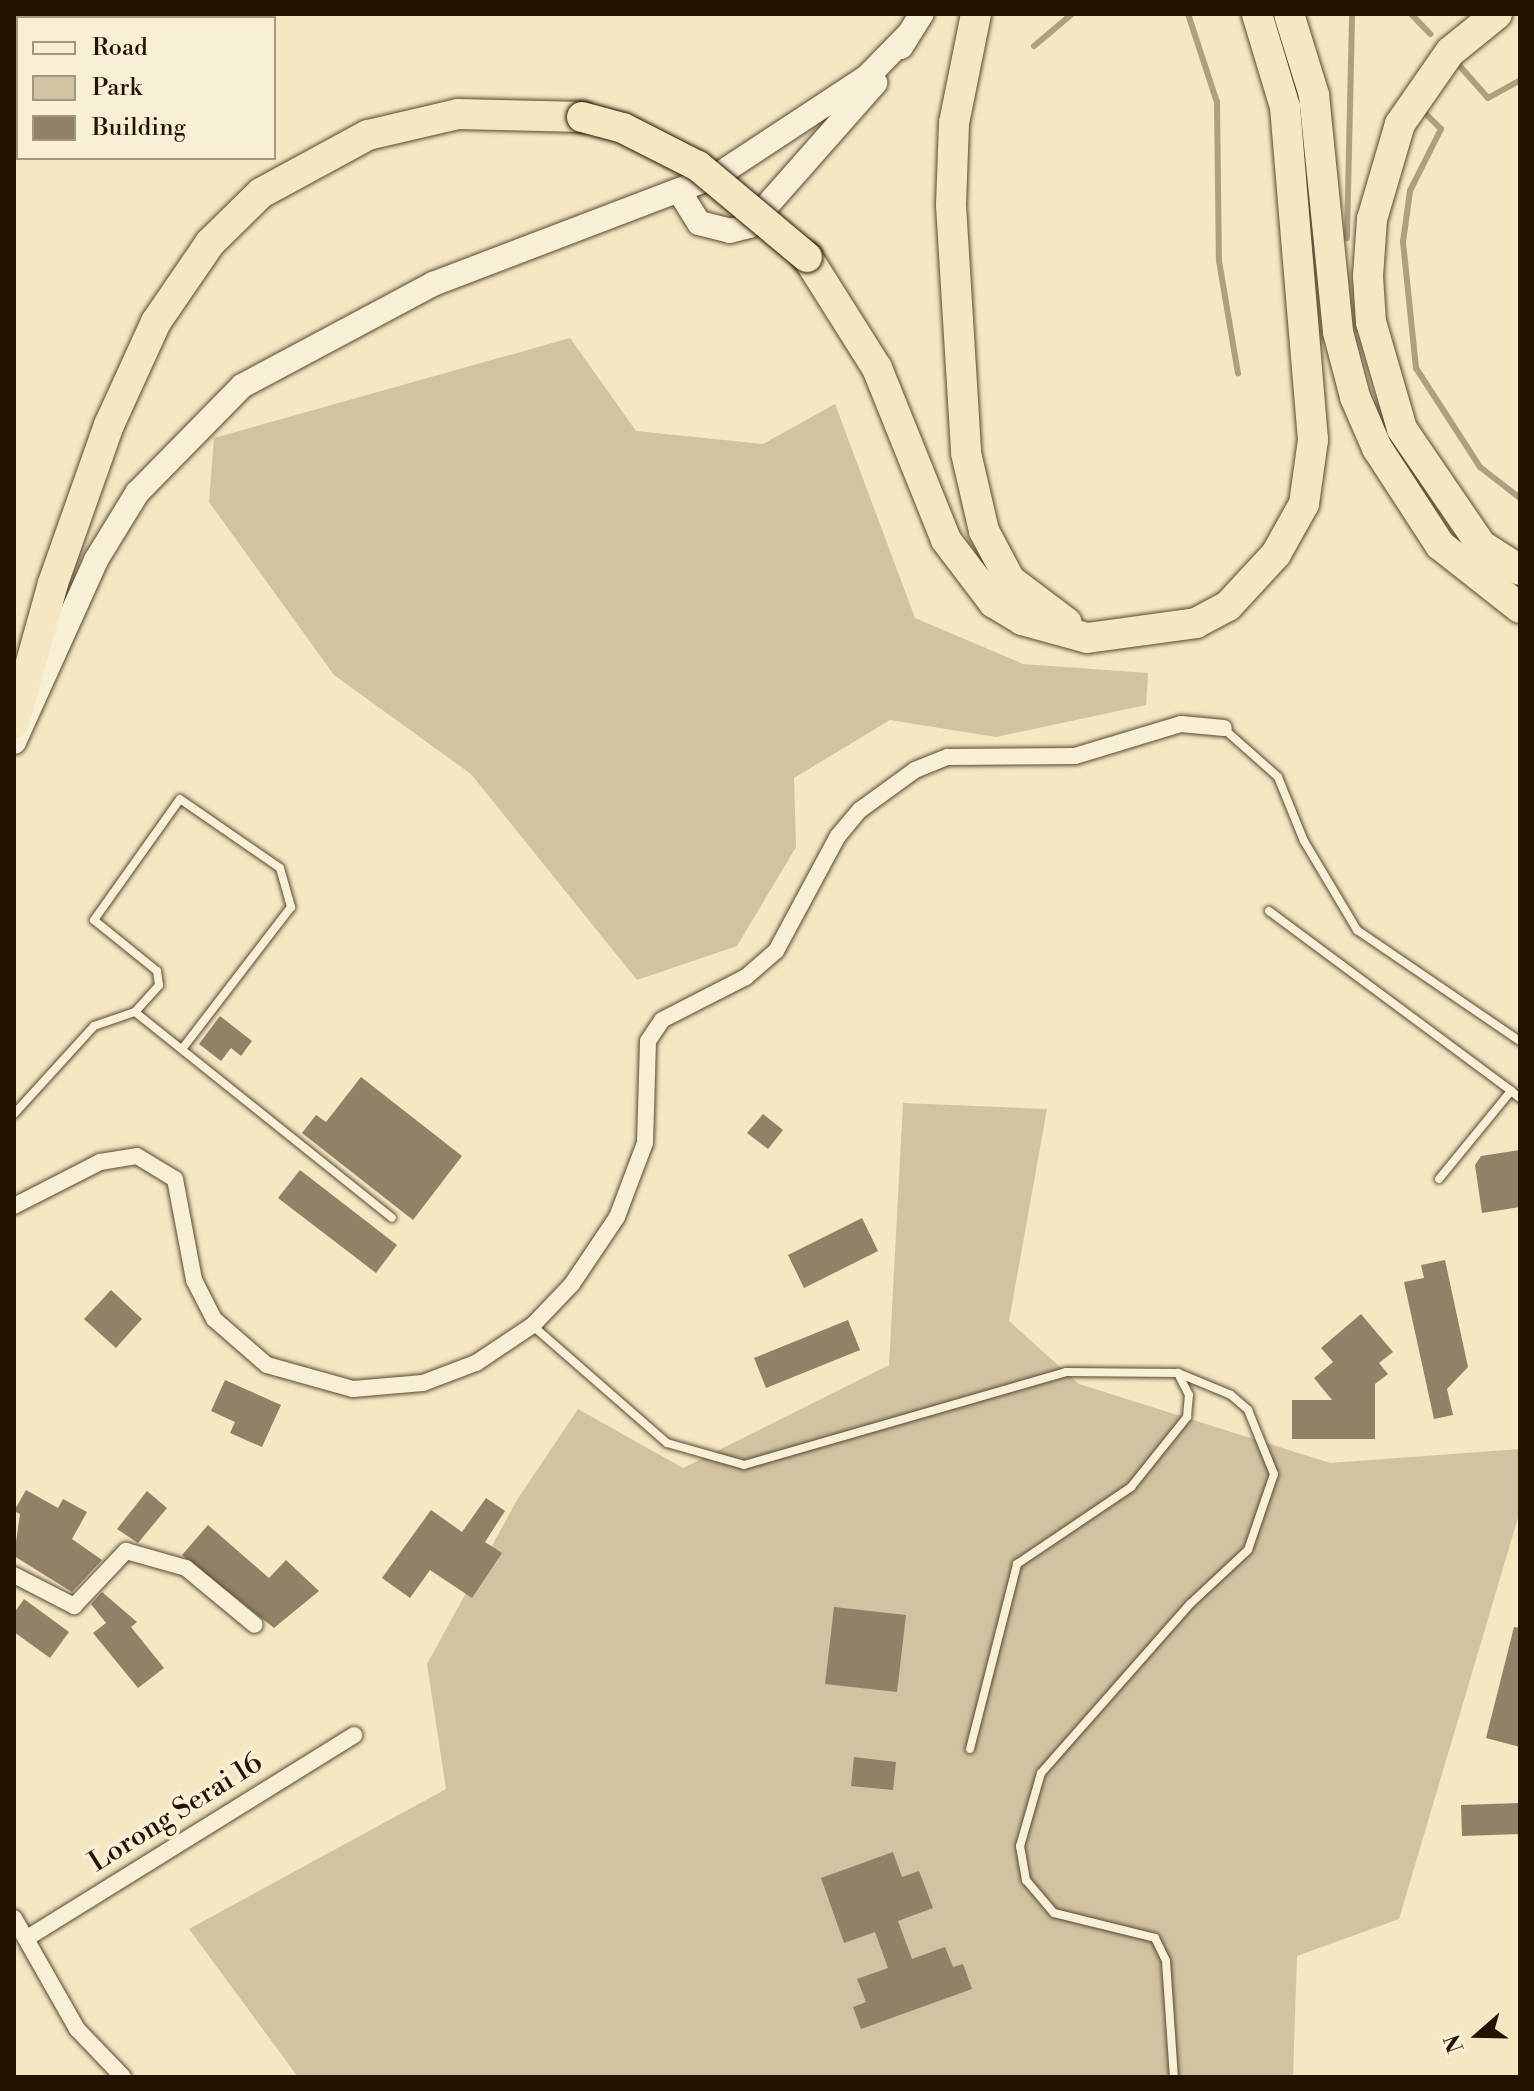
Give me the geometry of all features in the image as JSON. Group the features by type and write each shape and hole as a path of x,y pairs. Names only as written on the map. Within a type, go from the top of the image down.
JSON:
{"highway":[{"path":"14,723 53,583 109,425 156,322 210,243 261,193 368,135 458,114 582,117 623,128 698,166 807,257 877,368 946,540 968,573 994,603 1022,620 1087,638 1196,623 1228,606 1276,554 1304,504 1312,395 1285,107 1257,14"},
{"path":"1289,14 1314,95 1338,332 1355,397 1377,448 1440,545 1520,608"},
{"path":"1497,14 1450,52 1400,124 1372,219 1368,276 1371,322 1402,429 1481,545 1520,570"},
{"path":"974,24 954,123 954,286 977,507 1010,580 1087,638"}],"main road":[{"path":"679,191 687,210 707,227 730,231 755,222 891,65 922,14"},
{"path":"14,742 96,560 137,493 242,386 433,284 679,191 776,142 868,76 908,35"}],"street":[{"path":"14,1206 100,1162 137,1156 165,1168 181,1195 194,1280 214,1319 267,1365 331,1387 423,1383 513,1345 572,1284 637,1173 648,1041 662,1020 746,977 776,951 838,836 860,810 915,770 948,757 1075,756 1181,724 1224,728"},
{"path":"14,1575 74,1606 126,1551 186,1568 255,1625"},
{"name":"Lorong Serai 16","path":"27,1938 354,1735"},
{"path":"14,1918 77,2029 123,2077"}],"lane":[{"path":"1224,728 1278,777 1304,841 1357,930 1520,1041"},
{"path":"14,1114 94,1026 135,1012 159,985 157,971 94,920 180,799 280,868 291,907 182,1049"},
{"path":"1269,911 1520,1098"},
{"path":"135,1012 392,1218"},
{"path":"1439,1179 1511,1091"},
{"path":"533,1325 667,1443 744,1465 1066,1372 1178,1373 1231,1395 1248,1410 1270,1452 1272,1496 1248,1550 1190,1604 1041,1773 1020,1846 1026,1880 1054,1913 1155,1938 1166,1961 1174,2077"},
{"path":"970,1749 1017,1564 1131,1487 1187,1417 1189,1395 1178,1373"}],"green space":[{"path":"570,338 636,431 763,444 835,404 915,618 1023,664 1148,673 1146,705 996,737 890,720 794,778 796,847 737,946 637,980 471,774 334,675 209,502 214,438"},
{"path":"903,1103 1047,1109 1009,1321 1079,1384 1330,1463 1520,1449 1520,1511 1399,1919 1297,1956 1293,2077 298,2077 189,1929 446,1789 427,1664 517,1500 578,1409 683,1468 889,1365"}],"building":[{"path":"220,1016 252,1041 241,1056 231,1048 221,1061 199,1044"},
{"path":"361,1077 462,1156 413,1220 302,1133 316,1115 326,1122"},
{"path":"763,1114 783,1130 768,1149 747,1133"},
{"path":"1520,1150 1520,1207 1482,1213 1475,1165 1481,1156"},
{"path":"300,1170 397,1245 376,1273 278,1198"},
{"path":"862,1218 878,1251 804,1288 788,1255"},
{"path":"1445,1260 1468,1367 1447,1389 1453,1415 1434,1419 1404,1282 1424,1278 1421,1265"},
{"path":"111,1290 142,1319 116,1348 84,1319"},
{"path":"1361,1314 1393,1352 1379,1363 1388,1374 1375,1384 1375,1439 1292,1439 1292,1400 1332,1400 1314,1378 1333,1362 1321,1348"},
{"path":"848,1320 860,1350 766,1388 754,1358"},
{"path":"225,1380 281,1405 262,1447 230,1433 235,1422 211,1411"},
{"path":"26,1490 58,1508 63,1499 87,1512 72,1539 102,1560 72,1592 14,1556 20,1514 14,1511"},
{"path":"147,1491 167,1508 138,1543 117,1529"},
{"path":"486,1498 505,1511 485,1542 502,1553 472,1598 430,1570 410,1598 382,1578 431,1510 462,1532"},
{"path":"208,1525 269,1578 286,1560 319,1591 274,1628 182,1555"},
{"path":"102,1592 137,1622 131,1627 164,1668 138,1688 93,1633 106,1623 91,1604"},
{"path":"24,1599 69,1632 50,1658 14,1632 14,1613"},
{"path":"834,1607 906,1615 897,1692 825,1684"},
{"path":"1514,1627 1520,1628 1520,1747 1486,1738"},
{"path":"854,1757 896,1762 893,1790 851,1786"},
{"path":"1520,1803 1520,1834 1462,1836 1461,1805"},
{"path":"893,1852 902,1877 919,1871 933,1908 898,1921 912,1959 945,1947 953,1967 963,1964 972,1989 861,2029 853,2007 866,2002 857,1979 888,1968 875,1932 844,1943 821,1878"}],"waterway":[{"path":"1034,46 1072,14"},
{"path":"1188,14 1217,102 1219,261 1238,373"},
{"path":"1347,238 1352,14"},
{"path":"1411,14 1430,34"},
{"path":"1458,64 1488,98 1520,80"},
{"path":"1421,109 1441,129 1410,191 1403,242 1416,368 1480,467 1520,498"}]}
